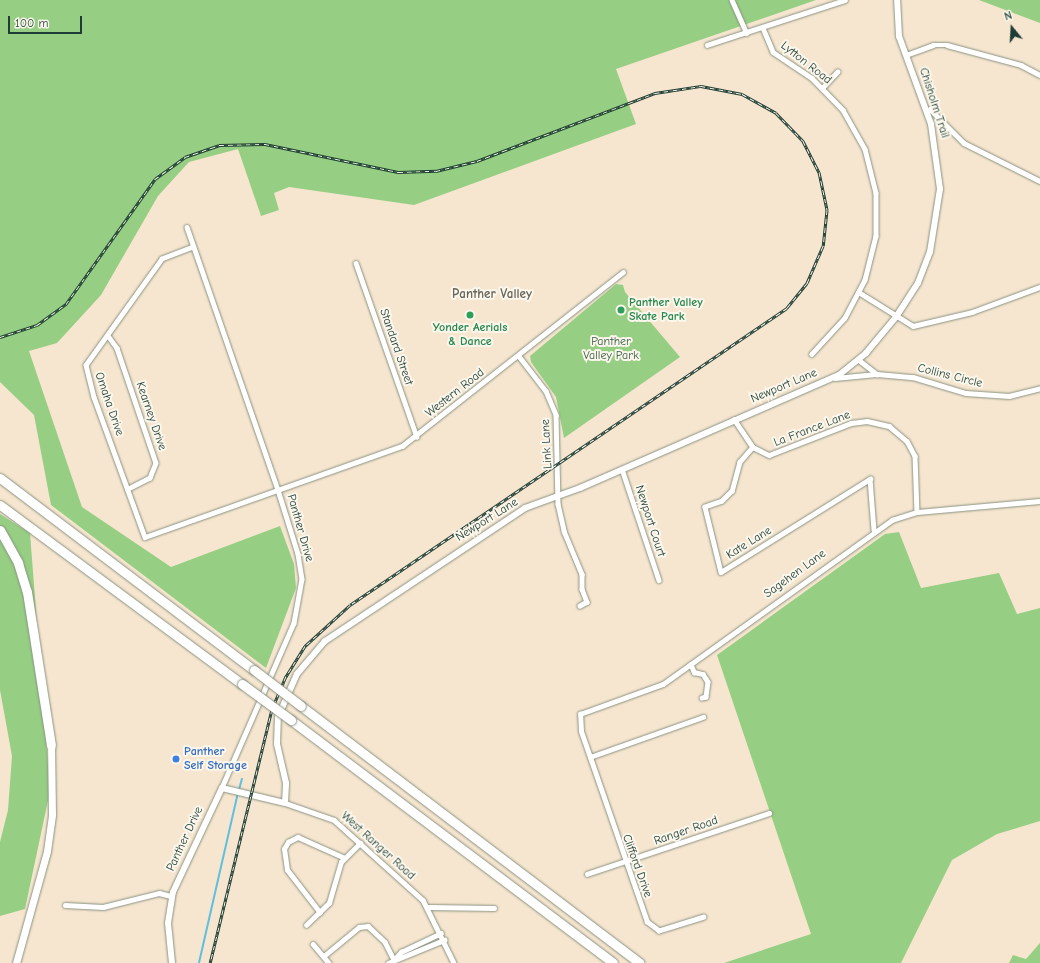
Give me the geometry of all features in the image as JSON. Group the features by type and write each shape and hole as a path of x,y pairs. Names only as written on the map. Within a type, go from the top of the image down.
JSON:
{"highway":[{"path":"0,478 64,524 640,963"},
{"path":"0,505 65,551 613,963"},
{"path":"0,530 18,563 27,592 51,745"}],"main road":[{"path":"16,963 47,850 52,814 51,745"}],"street":[{"path":"732,0 747,33"},
{"path":"707,45 845,0"},
{"name":"Chisholm Trail","path":"859,360 896,317 924,268 938,219 940,171 928,112 896,26 897,0"},
{"name":"Lytton Road","path":"763,28 773,52 823,87 858,135 874,178 876,236 860,293 836,329 812,354"},
{"path":"906,55 933,45 947,45 1021,65 1040,75"},
{"path":"823,87 837,72"},
{"path":"928,112 930,110 964,143 1040,181"},
{"name":"Panther Drive","path":"172,963 168,923 172,896 222,788 300,601 300,563 277,487 193,247 188,227"},
{"name":"Omaha Drive","path":"145,536 86,365 109,336 162,259 193,247"},
{"name":"Standard Street","path":"356,263 417,437"},
{"name":"Western Road","path":"145,536 225,509 277,487 368,460 417,437 623,272"},
{"path":"860,293 909,326 918,326 972,312 1040,287"},
{"name":"Kearney Drive","path":"109,336 117,348 156,463 150,478 128,489"},
{"name":"Link Lane","path":"519,356 546,391 556,415 560,495 564,531 582,574 582,589 587,602 580,606"},
{"path":"859,360 877,374"},
{"name":"Newport Lane","path":"285,803 286,783 277,744 278,717 291,685 306,661 341,629 525,508 622,469 831,378 859,360"},
{"name":"Collins Circle","path":"831,378 877,374 913,377 966,393 996,396 1040,388"},
{"path":"734,419 753,447"},
{"name":"La France Lane","path":"753,447 775,455 851,423 883,424 902,435 915,456 917,512"},
{"name":"Kate Lane","path":"753,447 740,462 732,491 722,501 705,507 721,572 870,479 874,530"},
{"name":"Newport Court","path":"622,469 659,580"},
{"name":"Sagehen Lane","path":"580,714 654,689 691,664 874,530 917,512 1040,501"},
{"path":"691,664 694,672 703,674 708,682 706,697 702,698"},
{"name":"Clifford Drive","path":"580,714 580,727 625,862 647,922 655,930 673,928 704,917"},
{"path":"590,757 703,717"},
{"name":"West Ranger Road","path":"222,788 285,803 325,815 360,843 429,907"},
{"name":"Ranger Road","path":"587,874 769,813"},
{"path":"320,913 287,870 284,849 288,842 298,837 345,858"},
{"path":"306,925 329,903 345,858 360,843"},
{"path":"65,905 103,907 159,893 172,896"},
{"path":"454,963 429,907 494,908"},
{"path":"324,956 359,927 368,926 378,933 394,960"},
{"path":"394,960 401,952 441,933"},
{"path":"388,963 444,940"},
{"path":"313,944 329,963"}],"green space":[{"path":"0,0 816,0 616,69 636,124 414,205 289,187 274,193 279,210 261,216 238,149 189,162 158,196 101,295 57,343 29,351 82,507 171,567 280,526 294,564 296,588 266,668 51,505 34,415 0,382"},
{"path":"979,0 1040,0 1040,23"},
{"name":"Panther Valley Park","path":"616,284 623,285 625,292 680,357 564,438 556,397 531,362 530,356"},
{"path":"0,514 30,533 50,791 25,909 0,916 0,842 8,810 12,756 0,690"},
{"path":"899,532 921,588 999,573 1017,614 1040,608 1040,821 997,834 952,860 901,963 724,963 811,934 717,655 885,534"},
{"path":"1040,943 1040,963 1009,963 1013,955 1026,959"}],"waterway":[{"path":"239,790 242,779"},
{"path":"199,963 238,793"}],"railway":[{"path":"0,337 37,325 66,304 155,179 185,157 219,145 265,144 398,172 436,171 477,161 655,93 701,86 742,94 776,113 803,141 819,172 827,210 823,246 807,283 787,308 350,605 305,646 286,676 272,709 210,963"}],"place":[{"name":"Panther Valley Skate Park","path":"621,310"},
{"name":"Yonder Aerials & Dance","path":"470,315"},
{"name":"Panther Self Storage","path":"176,759"}],"district":[{"name":"Panther Valley","path":"492,294"}]}
